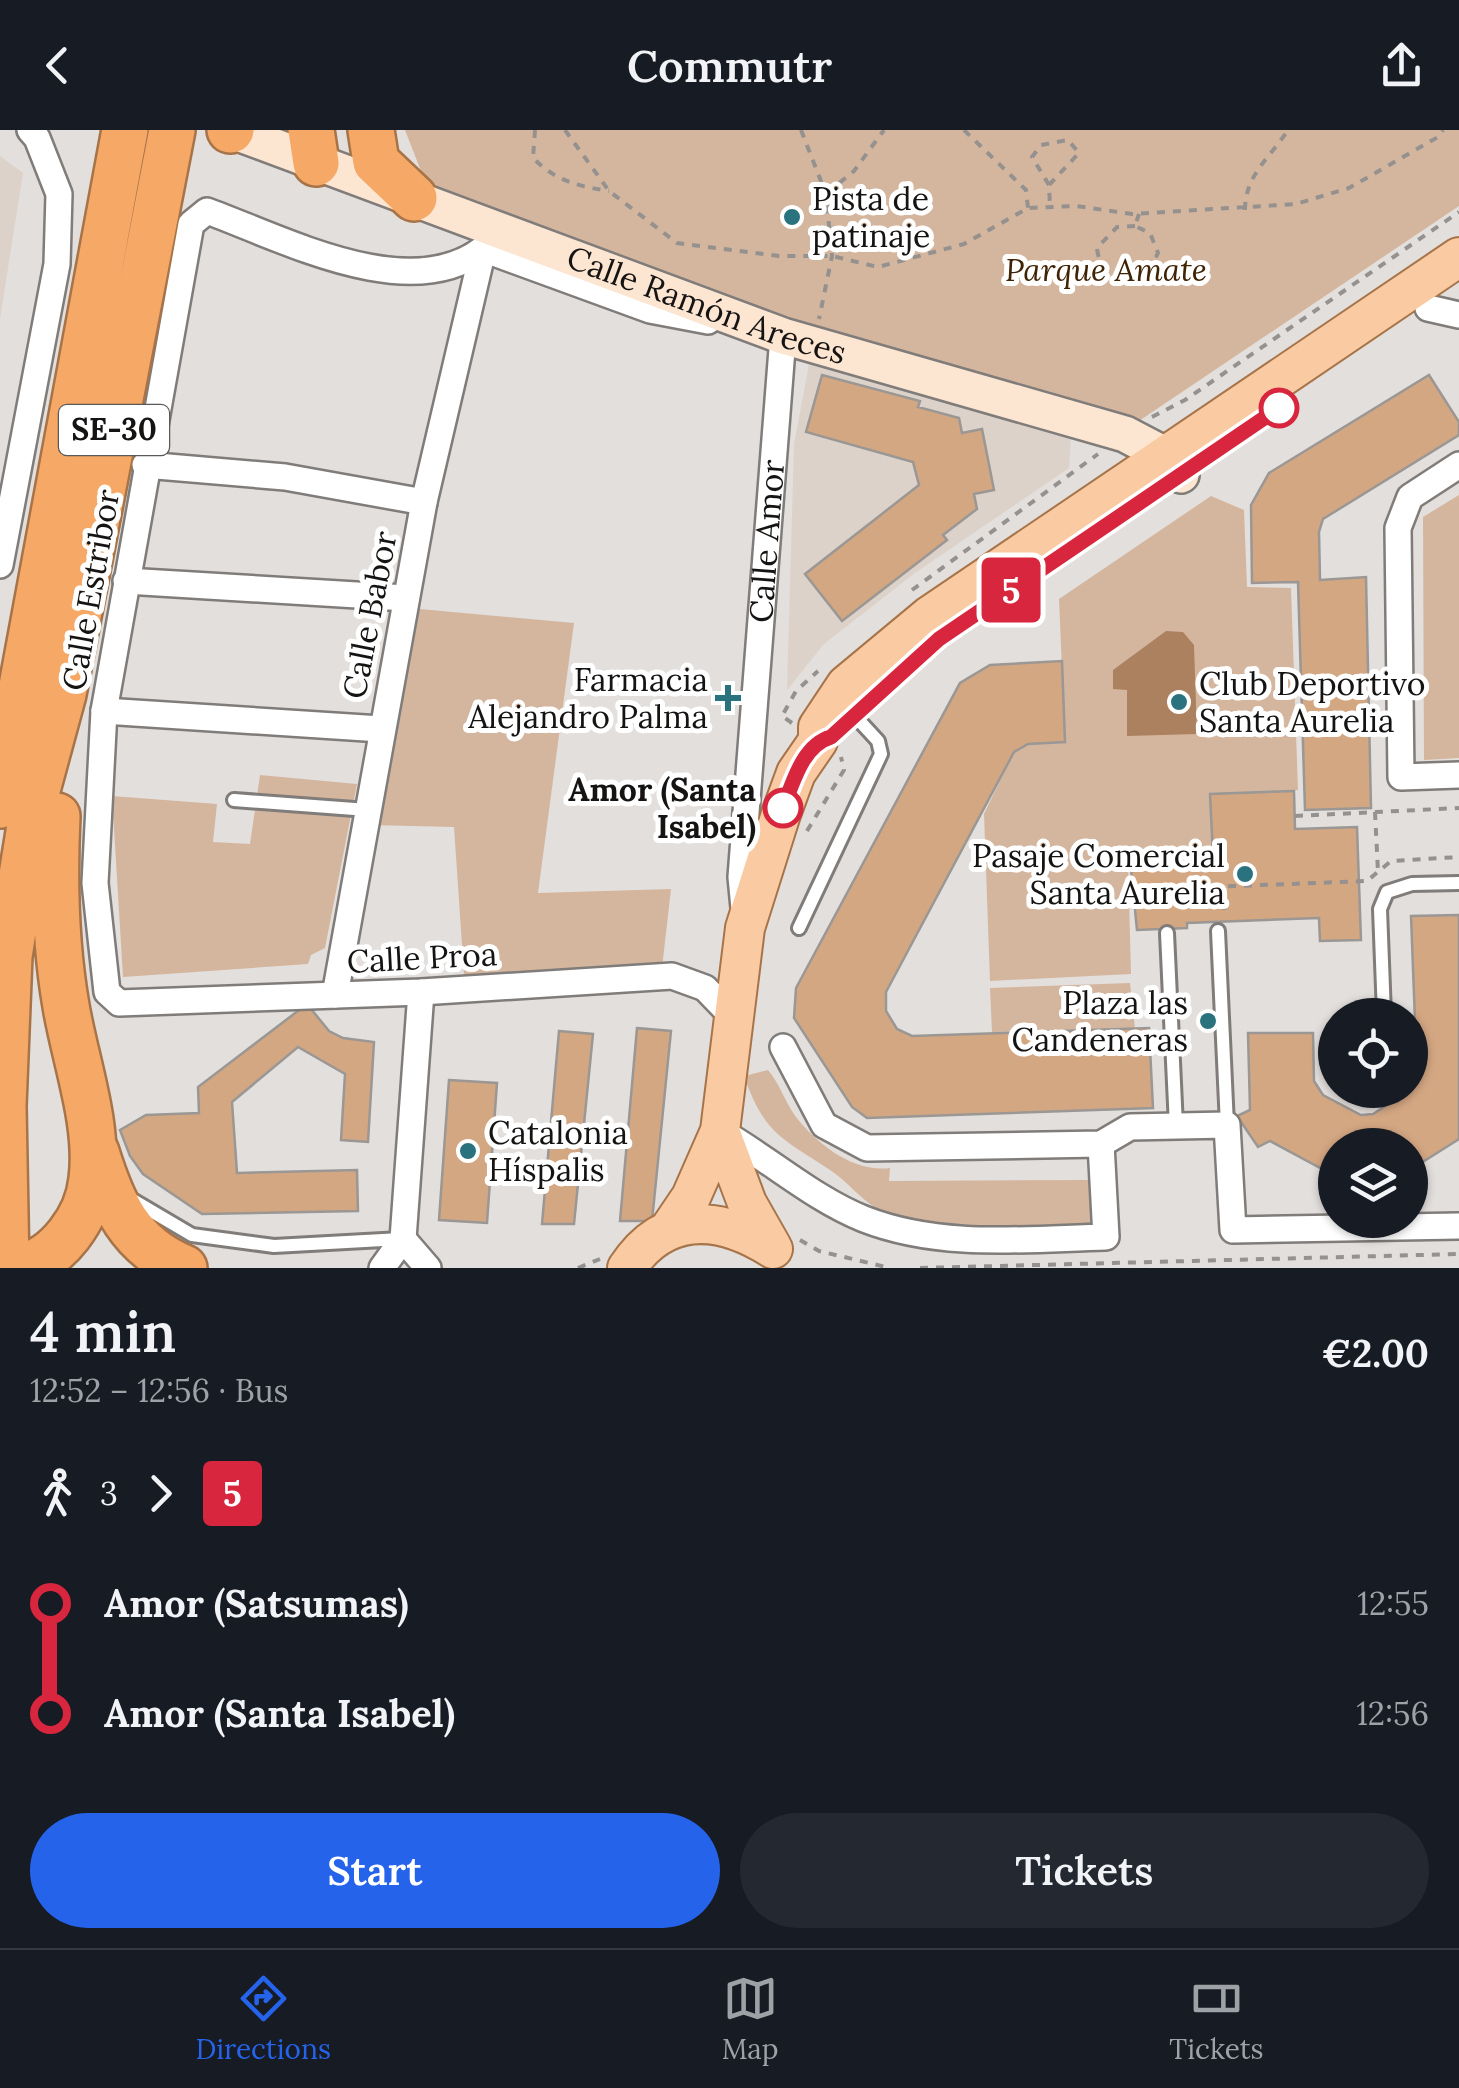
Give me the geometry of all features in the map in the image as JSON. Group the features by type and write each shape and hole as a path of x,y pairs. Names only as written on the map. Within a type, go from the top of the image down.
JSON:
{"highway":[{"path":"321,154 355,156 369,130"},
{"path":"369,130 376,162 414,198"},
{"name":"SE-30","path":"0,805 53,501 123,140"},
{"name":"SE-30","path":"6,1268 10,956 34,801 62,694 168,148"},
{"path":"0,743 53,501"},
{"path":"62,694 54,884 65,1001 90,1131 118,1216 157,1257 184,1268"},
{"path":"20,1268 55,1251 75,1227 92,1180 90,1131"}],"main road":[{"name":"Calle Amor","path":"626,1268 636,1253 670,1228 691,1197 720,1130 731,1015 746,928 796,773 939,639 1459,256"},
{"name":"Calle Amor","path":"824,745 818,726 846,685 929,616 1174,465 1443,312 1459,287"},
{"name":"Calle Amor","path":"720,1130 747,1202 784,1251"},
{"path":"670,1228 710,1222 742,1229 784,1251"}],"street":[{"path":"0,565 57,264 58,194 38,138 30,130"},
{"name":"Calle Ramón Areces","path":"230,130 321,154 414,198 799,341 1125,434 1174,465"},
{"name":"Calle Estribor","path":"107,992 95,883 104,710 191,224 207,211 398,275 464,264 483,249"},
{"path":"483,249 650,310 799,341"},
{"name":"Calle Babor","path":"335,995 424,502 473,276 483,249"},
{"name":"Calle Amor","path":"746,928 741,877 752,748 799,341"},
{"path":"1459,464 1410,497 1398,528 1402,777 1459,775"},
{"path":"145,465 285,477 424,502"},
{"path":"126,581 406,598"},
{"path":"104,710 382,729"},
{"path":"752,748 765,784 779,786 796,773"},
{"name":"Calle Proa","path":"107,992 119,1003 421,992 672,976 705,988 731,1015"},
{"path":"382,1268 403,1239 421,992"},
{"path":"783,1047 824,1126 867,1148 1101,1144 1130,1127 1228,1126 1233,1230 1459,1226"},
{"path":"720,1130 862,1218 940,1240 1106,1237 1101,1144"},
{"path":"747,1202 768,1186 793,1178"},
{"path":"403,1239 428,1268"}],"lane":[{"path":"800,928 881,754 878,741 854,715"},
{"path":"234,800 368,810"},
{"path":"1383,998 1380,910 1387,892 1412,884 1459,883"},
{"path":"1222,931 1228,1126"},
{"path":"1167,933 1176,1126"},
{"path":"105,1183 192,1235 274,1246 403,1239"}],"path":[{"path":"535,130 533,158 550,175 575,186 609,191"},
{"path":"565,130 609,191 676,242 779,256 832,256 878,267 921,259 964,244 1028,208 1139,214 1296,204 1349,188 1443,130"},
{"path":"799,341 832,256 826,194 801,130"},
{"path":"826,194 854,171 884,130"},
{"path":"964,130 1026,190 1028,208"},
{"path":"1245,210 1245,189 1252,175 1268,161 1288,130"},
{"path":"1049,185 1078,153 1068,140 1041,145 1032,157 1049,185 1050,207"},
{"path":"1145,422 1185,400 1459,212"},
{"path":"1135,226 1139,214"},
{"path":"1135,226 1150,233 1158,253 1140,274 1118,276 1098,262 1097,248 1117,227 1135,226"},
{"path":"804,837 844,770 842,757 824,745"},
{"path":"1295,816 1459,808"},
{"path":"1376,812 1378,872"},
{"path":"1132,890 1367,881 1391,860 1459,858"},
{"path":"1222,931 1223,886"},
{"path":"784,1251 819,1251 890,1268"},
{"path":"920,1268 1459,1254"}],"shaded area":[{"path":"0,156 23,173 0,319"},
{"path":"809,364 1071,438 1069,468 915,573 824,644 787,690 794,444"},
{"path":"1166,631 1183,632 1194,645 1197,734 1127,736 1127,690 1113,689 1113,670"}],"green space":[{"name":"Parque Amate","path":"405,130 1459,130 1459,206 1133,425 817,331 428,189"},
{"path":"1459,495 1459,758 1424,760 1423,517"},
{"name":"Club Deportivo Santa Aurelia","path":"1211,496 1244,510 1247,587 1291,588 1298,790 1211,794 1213,856 1128,860 1131,974 990,981 984,814 1014,752 1028,744 1065,741 1059,599"},
{"path":"409,608 574,623 538,893 671,889 661,977 465,989 454,827 369,825"},
{"path":"260,775 357,784 325,948 311,955 308,964 123,977 112,796 217,804 213,842 250,844"},
{"path":"1130,983 1135,1029 992,1032 990,988"},
{"path":"768,1070 796,1117 814,1137 850,1161 890,1168 889,1181 1091,1180 1093,1224 955,1228 902,1219 878,1209 768,1123 744,1076"}],"building":[{"path":"822,375 920,401 918,407 959,418 962,433 982,429 994,490 974,494 977,509 943,535 947,540 842,621 805,574 919,485 913,462 806,432"},
{"path":"1429,375 1459,422 1459,435 1323,519 1319,532 1320,580 1366,577 1371,808 1305,810 1298,582 1252,583 1251,505 1269,473"},
{"path":"1062,661 1065,742 1028,744 1014,752 886,992 886,1011 897,1029 912,1036 1149,1028 1153,1108 867,1118 852,1107 794,1018 796,988 960,683 990,665"},
{"name":"Pasaje Comercial Santa Aurelia","path":"1294,791 1295,829 1357,827 1361,940 1320,941 1319,918 1187,923 1187,928 1137,930 1130,859 1213,856 1210,794"},
{"path":"1459,915 1459,1139 1428,1159 1428,1128 1318,1128 1318,1167 1270,1141 1258,1147 1237,1116 1250,1110 1248,1033 1313,1033 1318,1108 1348,1108 1361,1115 1382,1108 1428,1108 1428,998 1414,998 1411,916"},
{"path":"307,1004 329,1031 343,1038 374,1042 368,1142 341,1140 345,1074 298,1047 232,1102 237,1173 357,1170 358,1211 202,1214 143,1174 130,1156 120,1130 146,1115 199,1113 198,1087"},
{"path":"637,1028 671,1031 652,1221 620,1221"},
{"path":"559,1031 593,1034 574,1224 542,1224"},
{"name":"Catalonia Híspalis","path":"449,1080 497,1083 487,1223 439,1220"}],"bus line":[{"name":"5","path":"783,808 796,773 818,741 831,737 865,702 939,639 1279,408"}],"place":[{"name":"Pista de patinaje","path":"792,217"},
{"name":"Farmacia Alejandro Palma","path":"728,698"},
{"name":"Club Deportivo Santa Aurelia","path":"1179,702"},
{"name":"Amor (Santa Isabel)","path":"783,808"},
{"name":"Pasaje Comercial Santa Aurelia","path":"1245,874"},
{"name":"Plaza las Candeneras","path":"1208,1021"},
{"name":"Catalonia Híspalis","path":"468,1151"}]}
